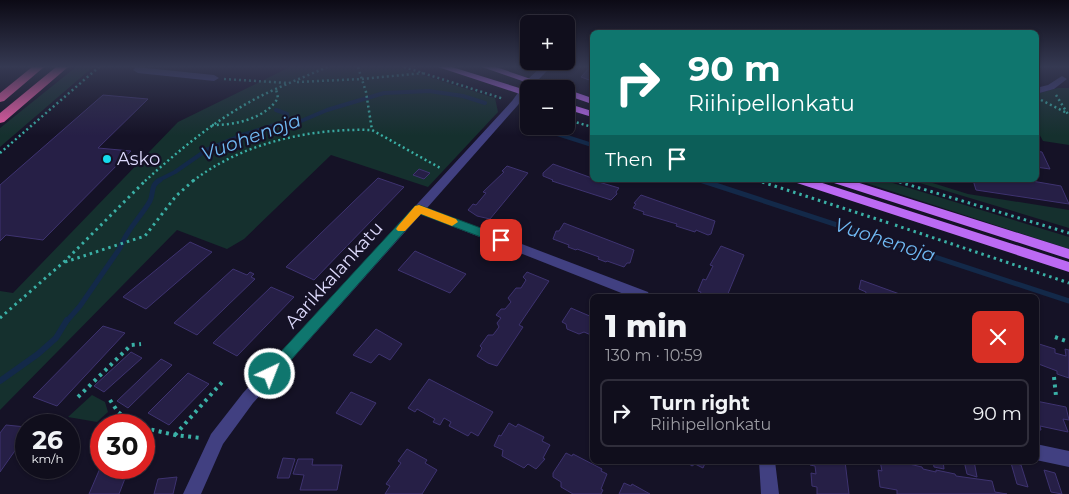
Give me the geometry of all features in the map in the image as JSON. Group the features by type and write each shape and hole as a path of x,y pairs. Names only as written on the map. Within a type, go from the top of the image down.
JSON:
{"highway":[{"path":"0,99 11,90"},
{"path":"0,119 35,90"}],"main road":[{"path":"506,90 520,95"},
{"path":"575,95 590,100"},
{"path":"575,109 590,113"},
{"path":"807,182 1069,267"},
{"path":"844,182 1069,254"}],"street":[{"name":"Aarikkalankatu","path":"192,494 217,439 248,398 520,98"},
{"path":"419,209 638,294"},
{"path":"1039,453 1069,458"},
{"path":"767,464 770,494"}],"path":[{"path":"0,153 72,90"},
{"path":"0,318 63,262 141,184 170,158 212,125 251,100 272,90"},
{"path":"212,125 241,122 274,107 278,98 276,90"},
{"path":"365,90 372,130"},
{"path":"496,90 520,96"},
{"path":"1053,90 1068,114"},
{"path":"1039,99 1068,114"},
{"path":"575,122 590,126"},
{"path":"63,262 146,236 178,193 202,174 230,158 267,145 313,134 340,130 372,130 409,153 450,174"},
{"path":"762,182 1069,283"},
{"path":"900,182 1069,233"},
{"path":"1055,337 1069,342"},
{"path":"78,397 131,345 140,344"},
{"path":"1054,377 1056,396"},
{"path":"175,435 223,381"},
{"path":"110,400 120,414"},
{"path":"155,430 175,435 217,439"}],"green space":[{"path":"47,90 66,90 0,147 0,128"},
{"path":"243,90 470,90 495,98 498,112 428,187 331,155 244,239 227,249 177,230 0,410 0,291 13,293 178,122"},
{"path":"1050,90 1069,90 1069,145 1043,141 1039,134 1039,93"},
{"path":"863,182 890,182 1069,237 1069,249"},
{"path":"917,182 929,182 968,194 1069,210 1069,228"},
{"path":"92,395 105,402 108,412 106,414 90,414 90,421 80,419 80,414 71,414"}],"building":[{"path":"103,95 148,99 98,148 131,151 43,240 6,235 0,241 0,185"},
{"path":"1039,152 1042,152 1050,169 1039,167"},
{"path":"553,164 590,177 590,182 599,182 619,188 616,192 617,194 611,200 552,181 543,176 543,173"},
{"path":"507,166 528,173 490,219 477,216 468,210 473,204 476,205 486,193 483,192 504,172 502,171"},
{"path":"419,169 430,173 424,179 413,175"},
{"path":"378,178 404,187 314,280 286,267"},
{"path":"974,182 1038,182 1061,186 1069,204 976,190"},
{"path":"641,195 715,221 711,234 708,235 696,230 695,232 676,226 677,224 643,214 644,212 633,208 636,204 634,203"},
{"path":"564,223 634,250 630,263 627,263 624,267 606,262 598,259 599,257 568,247 569,245 553,239 556,231 559,231"},
{"path":"190,242 212,252 146,309 123,297"},
{"path":"721,246 744,255 728,294 700,294 701,292 698,291 703,279 706,280 713,266 710,265"},
{"path":"415,251 466,274 450,293 398,270"},
{"path":"233,269 247,275 250,272 254,274 251,277 255,279 197,335 174,323"},
{"path":"527,272 549,281 519,325 523,327 497,366 488,363 477,356 482,348 480,346 488,335 493,335 499,327 497,323 501,318 496,315 511,302 508,298 516,288 521,288 526,280 523,277"},
{"path":"861,280 900,294 866,294 866,292 859,289"},
{"path":"271,287 294,297 237,356 213,343"},
{"path":"571,308 590,316 590,335 584,332 579,334 567,329 566,324 562,322"},
{"path":"103,326 125,333 57,406 33,397"},
{"path":"376,329 402,344 390,360 379,354 371,363 353,355"},
{"path":"1039,344 1055,349 1055,353 1066,356 1065,349 1069,350 1069,378 1057,374 1057,371 1039,364"},
{"path":"131,352 142,358 104,392 94,386"},
{"path":"161,359 172,365 128,408 117,401"},
{"path":"188,373 209,384 169,425 155,417 155,414 148,413"},
{"path":"429,379 493,412 478,436 471,432 468,436 449,426 451,422 444,418 440,425 433,422 435,419 417,409 415,412 408,408"},
{"path":"351,392 376,403 361,425 336,413"},
{"path":"1039,402 1066,407 1069,420 1063,419 1068,432 1040,426 1041,430 1039,430"},
{"path":"509,423 516,427 518,424 544,437 542,441 550,445 543,458 545,459 536,469 528,464 524,468 502,456 503,450 494,446 499,435 501,436"},
{"path":"6,425 15,426 15,451 0,472 0,433"},
{"path":"407,449 427,460 425,463 437,470 422,494 385,494 390,486 386,484 401,463 398,461"},
{"path":"566,453 572,456 573,454 602,469 601,471 607,474 601,494 573,494 561,487 561,482 553,477 553,473"},
{"path":"283,458 295,459 289,478 277,478"},
{"path":"298,459 313,459 312,465 342,465 337,490 300,490 304,475 293,474"},
{"path":"695,464 705,464 703,468"},
{"path":"845,464 849,494 817,494 817,487 812,486 811,473 816,474 815,466 810,465"},
{"path":"881,464 909,464 936,472 936,470 955,474 956,476 992,481 995,492 1007,494 897,494 897,490 880,487 878,470 882,471"},
{"path":"934,464 943,464 944,469 934,467"},
{"path":"965,464 975,464 977,477 967,474"},
{"path":"1011,464 1021,465 1028,487 1017,484"},
{"path":"1044,470 1055,473 1062,494 1051,492"},
{"path":"177,477 173,494 154,494 158,479"},
{"path":"95,479 125,479 119,494 89,494"},
{"path":"624,483 631,486 632,484 650,494 619,494"}],"waterway":[{"name":"Vuohenoja","path":"288,121 301,121 327,110 384,93 429,91 463,96 485,103"},
{"path":"276,110 287,114 288,121"},
{"name":"Vuohenoja","path":"157,181 175,172 208,149 242,135 288,121"},
{"name":"Vuohenoja","path":"561,135 590,144"},
{"name":"Vuohenoja","path":"66,322 80,306 120,248 126,235 150,201 153,187 160,180"},
{"name":"Vuohenoja","path":"706,182 1069,301"},
{"name":"Vuohenoja","path":"0,381 38,354 56,338 67,320"}],"slow traffic":[{"path":"401,229 419,209 452,222"}],"place":[{"name":"Asko","path":"107,159"}],"route":[{"path":"270,374 419,209 501,240"}]}
